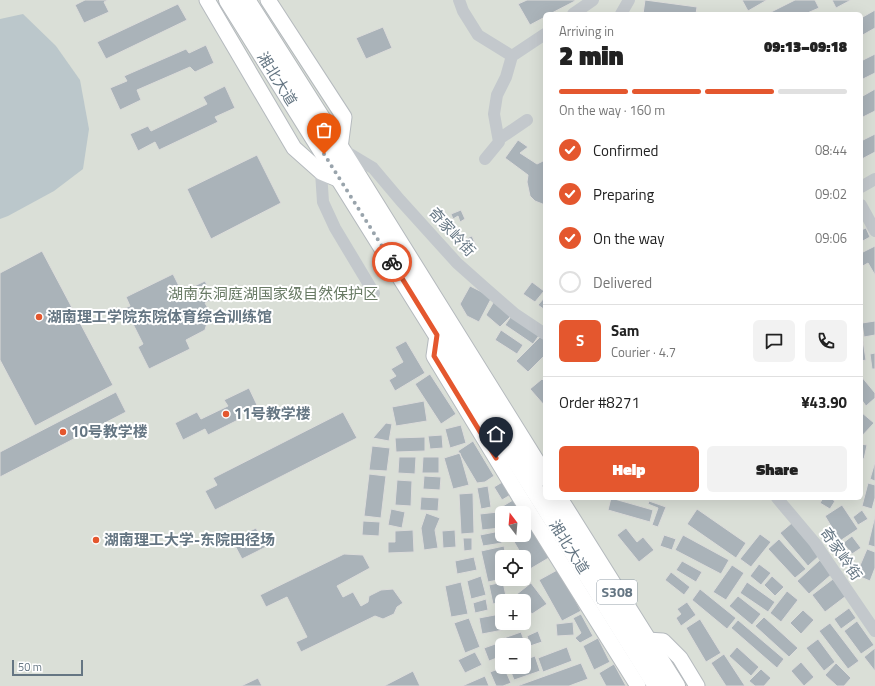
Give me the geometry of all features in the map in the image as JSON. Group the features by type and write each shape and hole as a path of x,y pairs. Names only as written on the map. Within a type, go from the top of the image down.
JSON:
{"highway":[{"name":"湘北大道","path":"228,0 657,686"},
{"name":"湘北大道","path":"246,0 543,474"},
{"name":"湘北大道","path":"559,500 676,686"}],"main road":[{"path":"207,0 294,148 321,172 340,180"},
{"path":"268,0 344,117 340,148"},
{"path":"315,140 321,172"},
{"path":"437,335 434,356 638,686"},
{"path":"647,640 663,641 680,658 697,686"}],"street":[{"path":"459,0 463,11 478,35 512,56"},
{"path":"576,12 593,0"},
{"path":"622,12 629,0"},
{"path":"485,159 499,142 494,114 497,95 506,77 512,56 543,35"},
{"path":"498,139 527,120"},
{"name":"奇家岭街","path":"340,148 373,168 457,263 515,314 543,333"},
{"path":"321,172 323,202 335,228 374,293"},
{"path":"863,186 875,179"},
{"path":"863,209 875,231"},
{"name":"奇家岭街","path":"779,500 815,544 875,631"}],"green space":[{"name":"湖南东洞庭湖国家级自然保护区","path":"0,0 875,0 875,686 0,686"}],"shaded area":[{"path":"23,14 56,46 80,80 89,129 83,169 54,191 0,219 0,19"}],"building":[{"path":"85,0 108,0 104,2 109,12 84,23 75,5"},
{"path":"527,0 575,0 554,12 543,12 543,18 530,25 518,4"},
{"path":"645,0 697,7 696,12 643,12"},
{"path":"742,0 767,0 748,11"},
{"path":"795,0 815,0 819,8 810,12 771,12"},
{"path":"832,0 851,0 836,8"},
{"path":"178,4 187,20 106,59 97,42"},
{"path":"875,10 875,28 863,35 863,17"},
{"path":"383,27 392,48 366,59 356,38"},
{"path":"206,45 214,63 195,72 190,67 137,90 141,100 120,110 110,88 127,81 124,76 186,49 189,53"},
{"path":"875,54 875,73 863,79 863,60"},
{"path":"225,86 235,108 215,117 218,122 159,150 155,142 138,151 130,134 148,126 151,131 207,104 203,97"},
{"path":"875,89 875,111 863,117 863,96"},
{"path":"875,134 875,152 863,158 863,140"},
{"path":"518,140 528,147 520,153 537,164 543,161 543,204 535,201 530,196 527,182 528,175 505,158"},
{"path":"257,155 281,203 211,239 187,189"},
{"path":"461,210 465,219 460,222 458,216 453,219 451,214"},
{"path":"866,228 870,237 863,241 863,229"},
{"path":"472,236 478,250 472,252 467,238"},
{"path":"875,246 875,275 868,263 863,266 863,252"},
{"name":"湖南理工学院东院体育综合训练馆","path":"42,251 113,385 35,426 0,360 0,273"},
{"path":"173,274 182,292 205,281 214,299 205,303 210,312 205,330 186,340 190,349 149,369 138,347 143,344 125,308 130,306 126,297"},
{"path":"532,282 543,290 535,302 523,294"},
{"path":"470,286 492,297 479,322 467,316 460,304"},
{"path":"496,298 513,314 500,327 486,315"},
{"path":"543,299 543,309 538,305"},
{"path":"512,315 540,334 533,344 505,325"},
{"path":"875,321 875,335 864,337 863,323"},
{"path":"501,330 523,345 517,354 495,340"},
{"path":"543,334 543,357 528,372 516,361"},
{"path":"406,341 425,373 395,391 389,380 396,376 391,369 403,362 395,347"},
{"path":"863,341 866,360 863,361"},
{"path":"875,353 875,369 872,369 870,354"},
{"path":"430,374 456,414 441,424 415,384"},
{"path":"863,378 875,393 875,398 866,406 863,402"},
{"path":"542,379 543,380 543,404 530,389"},
{"name":"11号教学楼","path":"249,388 257,405 236,415 238,420 208,435 205,429 183,440 175,423 197,412 201,419 228,406 224,400"},
{"name":"10号教学楼","path":"116,392 126,412 0,477 0,452"},
{"path":"424,401 427,421 396,426 392,407"},
{"path":"343,412 357,438 215,510 205,491 217,485 213,478"},
{"path":"863,414 874,423 863,435"},
{"path":"386,423 392,424 389,441 373,438"},
{"path":"461,425 466,443 450,448 445,429"},
{"path":"442,435 443,448 430,449 428,436"},
{"path":"425,437 425,451 396,452 395,438"},
{"path":"473,441 494,476 485,482 477,483 458,451"},
{"path":"863,444 867,445 863,459"},
{"path":"372,446 390,448 387,471 369,470"},
{"path":"460,453 469,485 453,489 444,458"},
{"path":"399,457 416,457 415,474 398,473"},
{"path":"423,457 439,457 439,473 422,473"},
{"path":"875,462 875,481 870,479"},
{"path":"369,474 386,476 381,518 364,516"},
{"path":"424,476 441,477 440,490 423,489"},
{"path":"397,480 412,481 411,506 395,505"},
{"path":"504,481 512,494 502,500 494,487"},
{"path":"868,483 875,485 875,498 872,509 862,506"},
{"path":"488,486 491,507 481,509 477,488"},
{"path":"473,493 474,533 461,534 459,494"},
{"path":"421,497 439,498 438,511 420,510"},
{"path":"518,497 523,506 503,506"},
{"path":"610,500 618,500 653,510 650,522 608,510"},
{"path":"822,500 835,501 830,509 820,503"},
{"path":"649,501 666,507 658,527 652,525 658,508 648,504"},
{"path":"842,505 858,529 840,541 825,516"},
{"path":"391,509 405,512 402,528 388,525"},
{"path":"697,509 746,543 736,558 687,524"},
{"path":"862,510 868,519 858,525 853,517"},
{"path":"495,512 495,529 482,530 480,514"},
{"path":"426,513 440,518 435,530 438,548 424,550 421,528"},
{"path":"875,516 875,547 868,545"},
{"path":"531,520 552,556 531,568 531,550 519,550 514,542 531,542"},
{"path":"363,521 380,522 379,536 362,535"},
{"path":"793,522 820,555 808,566 780,533"},
{"path":"256,528 266,547 242,559 232,540"},
{"path":"626,528 637,542 643,537 654,550 639,562 617,535"},
{"path":"413,530 414,552 388,553 388,542 395,542 395,531"},
{"path":"455,530 456,547 443,548 442,531"},
{"path":"495,532 495,542 502,543 483,546 480,535"},
{"path":"760,534 771,542 751,567 740,559"},
{"path":"664,535 676,539 672,550 660,546"},
{"path":"683,535 729,560 721,574 675,550"},
{"path":"852,536 861,548 852,554 843,543"},
{"path":"463,538 472,538 472,550 464,551"},
{"path":"779,539 806,569 795,578 768,549"},
{"path":"504,546 505,550 495,550 495,580 488,582 481,551"},
{"path":"867,549 875,552 875,568 870,581 856,575"},
{"path":"344,554 363,555 370,568 337,586 343,597 353,592 361,606 368,602 369,596 381,590 393,589 403,603 397,607 394,614 383,619 375,616 301,652 296,642 307,637 287,597 266,607 260,595"},
{"path":"474,557 477,570 457,574 455,561"},
{"path":"820,560 832,574 809,594 797,581"},
{"path":"682,561 702,572 696,582 676,570"},
{"path":"759,564 771,573 761,585 750,576"},
{"path":"732,565 744,573 726,600 713,592"},
{"path":"559,569 581,611 562,621 539,580"},
{"path":"671,572 690,587 684,595 665,580"},
{"path":"481,576 486,595 471,599 467,581"},
{"path":"772,576 784,587 775,596 764,585"},
{"path":"833,579 846,596 825,612 812,595"},
{"path":"461,582 468,614 451,617 445,586"},
{"path":"747,582 775,602 768,612 740,593"},
{"path":"531,583 547,604 532,614 531,594 517,594 527,586 531,586"},
{"path":"495,584 495,586 504,586 506,594 495,594 495,604 493,604 489,585"},
{"path":"700,589 736,618 727,629 692,600"},
{"path":"787,591 798,600 781,622 770,613"},
{"path":"738,596 761,614 752,625 729,606"},
{"path":"486,599 488,610 475,613 473,603"},
{"path":"687,602 696,615 681,626 676,618 681,614 677,609"},
{"path":"849,608 856,618 841,629 834,619"},
{"path":"803,610 814,620 801,634 790,623"},
{"path":"581,614 593,636 580,643 575,638 581,633 573,618"},
{"path":"495,615 495,630 503,630 482,634 479,618"},
{"path":"764,617 798,648 789,657 755,626"},
{"path":"469,618 480,647 465,653 454,623"},
{"path":"700,619 721,653 706,662 686,628"},
{"path":"738,620 784,659 777,668 731,628"},
{"path":"857,621 874,645 861,654 844,631"},
{"path":"573,622 574,635 557,636 556,624"},
{"path":"830,623 859,661 848,669 819,631"},
{"path":"538,631 542,642 531,646 531,638 528,638 527,636"},
{"path":"521,632 523,638 504,638"},
{"path":"598,638 610,662 594,670 583,646"},
{"path":"818,639 835,662 824,671 806,648"},
{"path":"495,644 495,659 489,661 484,648"},
{"path":"567,647 572,661 543,672 538,658"},
{"path":"737,647 759,667 751,676 729,656"},
{"path":"875,648 875,671 864,657"},
{"path":"475,652 482,665 465,673 458,660"},
{"path":"724,654 745,686 726,686 711,663"},
{"path":"535,656 540,671 514,680 512,674 531,674 531,657"},
{"path":"801,662 814,677 804,686 791,671"},
{"path":"581,663 588,679 569,686 517,686"},
{"path":"836,663 851,678 844,686 837,686 825,675"},
{"path":"614,664 626,686 606,686 599,673"},
{"path":"761,669 771,678 764,686 755,686 749,681"},
{"path":"495,670 495,674 507,674 511,683 503,686 496,686 490,672"},
{"path":"413,671 420,686 384,686"},
{"path":"485,676 489,686 462,686"},
{"path":"258,678 262,686 241,686"}],"way so far":[{"path":"324,154 392,262"}],"place":[{"name":"湖南理工学院东院体育综合训练馆","path":"39,317"},
{"name":"11号教学楼","path":"226,414"},
{"name":"10号教学楼","path":"63,432"},
{"name":"湖南理工大学-东院田径场","path":"96,540"}],"route":[{"path":"392,262 437,335 434,356 496,458"}]}
